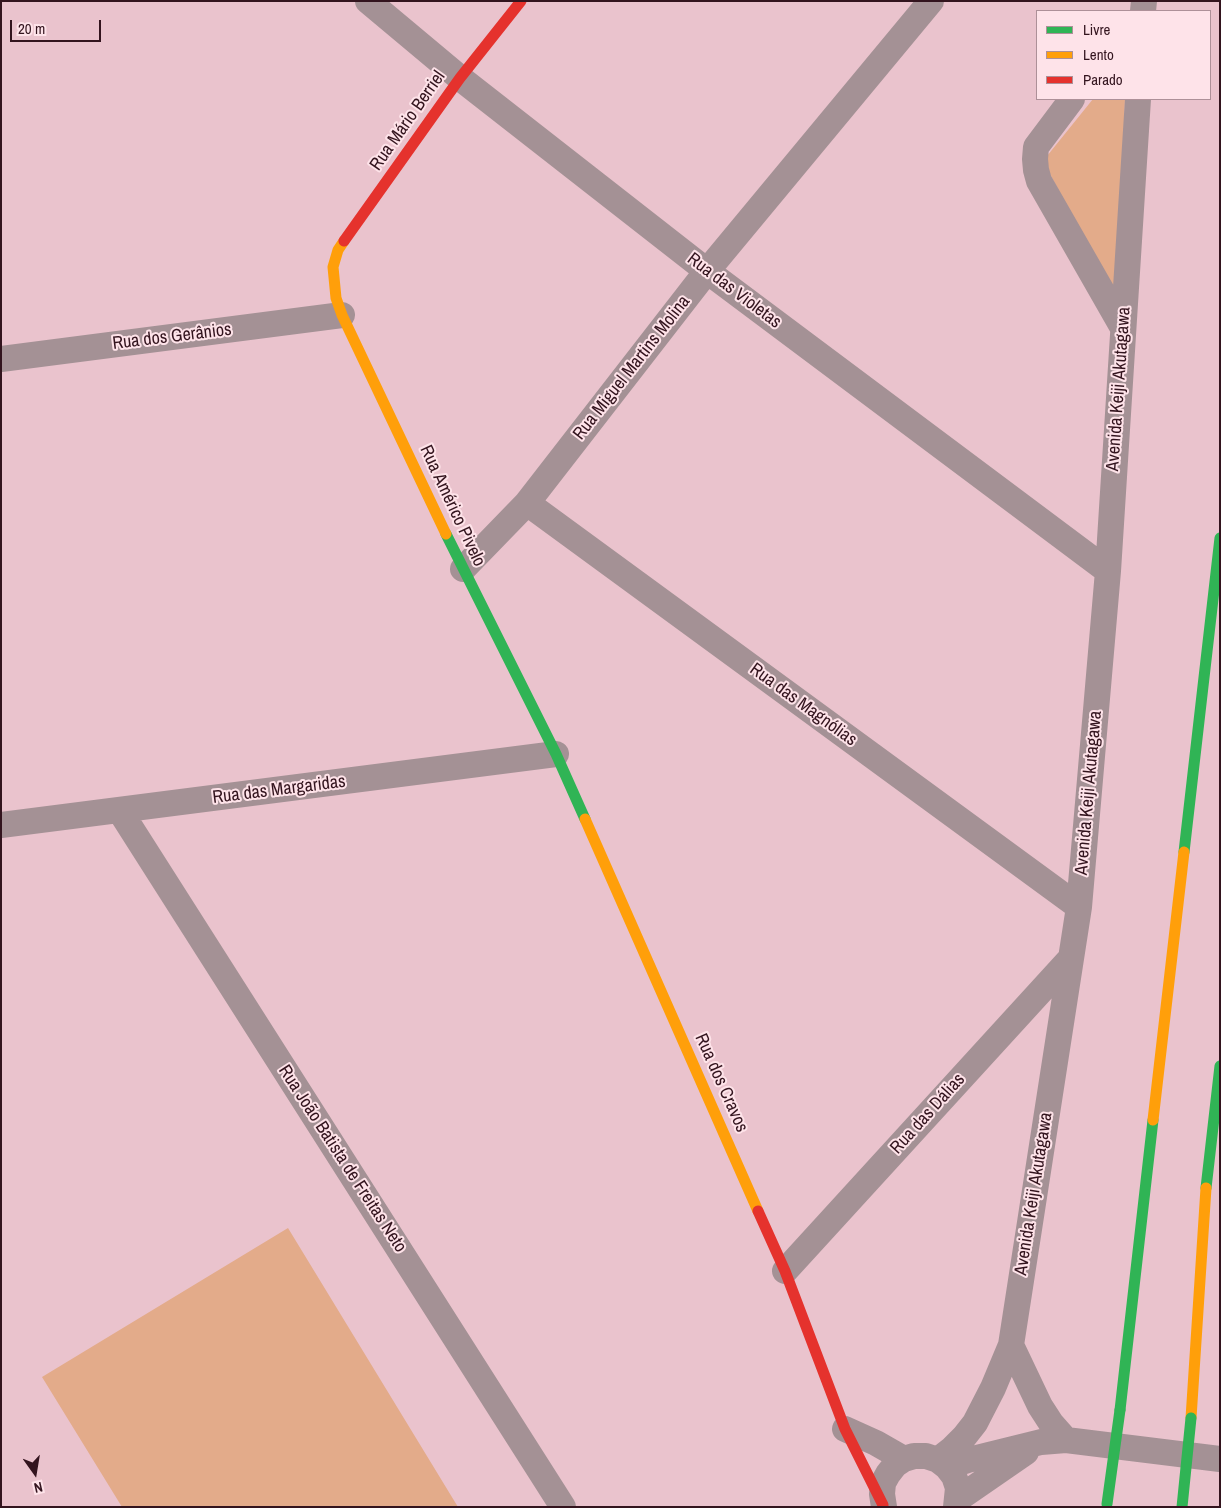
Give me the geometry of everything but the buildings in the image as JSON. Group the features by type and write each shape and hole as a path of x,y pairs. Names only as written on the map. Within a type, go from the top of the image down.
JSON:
{"main road":[{"name":"Rua Mário Berriel","path":"332,267 338,250 460,78 522,1"},
{"name":"Rua Américo Pivelo","path":"332,267 336,298 342,314 462,569 556,754"},
{"path":"1107,1506 1120,1410 1220,538"},
{"name":"Rua dos Cravos","path":"556,754 785,1270 845,1429 884,1506"},
{"path":"1182,1507 1191,1418 1206,1188 1220,1066"},
{"path":"1206,1188 1220,1168"}],"street":[{"name":"Rua das Violetas","path":"368,1 460,78 707,271 1108,571"},
{"name":"Rua Miguel Martins Molina","path":"462,569 527,503 707,271 931,1"},
{"path":"1071,100 1042,137 1036,148 1036,170 1040,181 1124,328"},
{"name":"Avenida Keiji Akutagawa","path":"942,1463 975,1423 993,1388 1011,1345 1079,907 1108,571 1138,100"},
{"name":"Rua dos Gerânios","path":"1,359 342,314"},
{"name":"Rua das Magnólias","path":"527,503 1079,907"},
{"name":"Rua das Margaridas","path":"1,825 556,754"},
{"name":"Rua João Batista de Freitas Neto","path":"120,811 564,1507"},
{"name":"Rua das Dálias","path":"785,1270 1071,958"},
{"path":"1011,1345 1040,1406 1051,1423 1053,1441"},
{"path":"845,1429 876,1443 904,1459"},
{"path":"957,1503 1053,1441"},
{"path":"942,1463 968,1460 1053,1441 1220,1459"},
{"path":"884,1506 882,1494 886,1478 895,1465 904,1459 914,1456 926,1456 942,1463 954,1476 958,1488 957,1503"}],"shaded area":[{"path":"1092,100 1125,100 1118,302 1043,161"},
{"path":"288,1228 458,1507 122,1507 42,1377"}],"traffic: fast":[{"path":"446,534 556,754 585,819"},
{"path":"1184,852 1220,538"},
{"path":"1206,1188 1220,1066"},
{"path":"1120,1410 1153,1120"},
{"path":"1107,1504 1120,1410"},
{"path":"1182,1507 1191,1418"}],"traffic: slow":[{"path":"344,241 338,250 333,267 336,298 342,315 446,534"},
{"path":"585,819 758,1211"},
{"path":"1153,1120 1184,852"},
{"path":"1191,1418 1206,1188"}],"traffic: jam":[{"path":"344,241 460,78 521,1"},
{"path":"758,1211 785,1271 845,1429 883,1505"}]}
